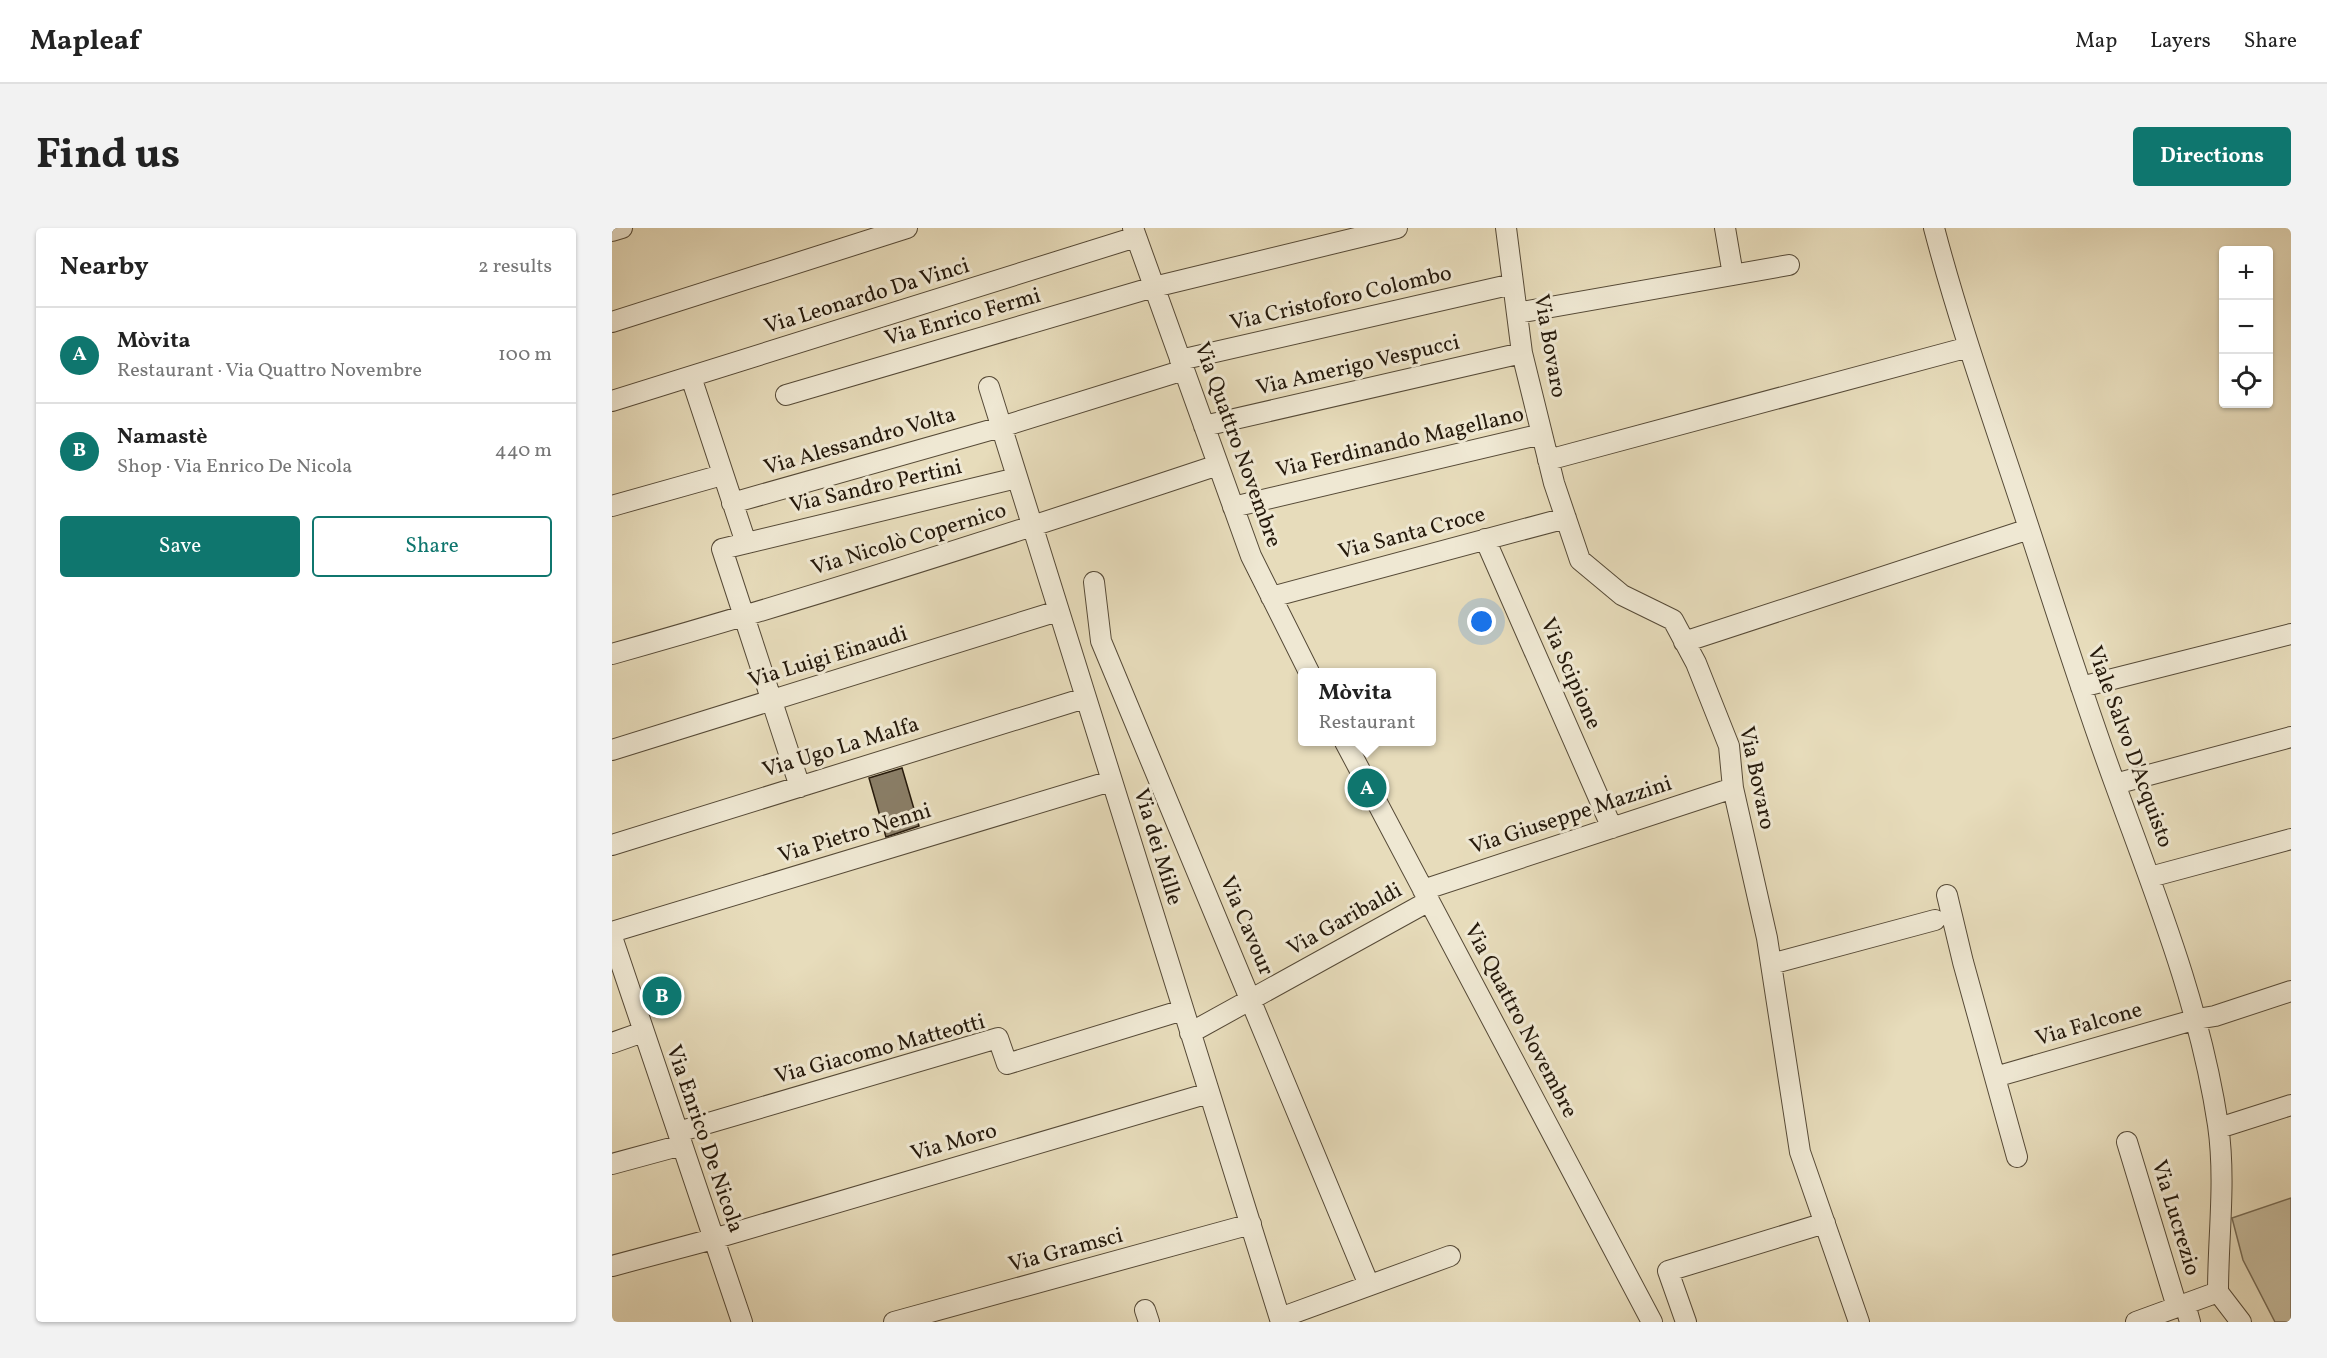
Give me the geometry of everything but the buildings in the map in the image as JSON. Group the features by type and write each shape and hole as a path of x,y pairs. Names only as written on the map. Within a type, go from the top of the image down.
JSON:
{"street":[{"path":"612,231 622,228"},
{"path":"612,322 907,228"},
{"name":"Via Enrico Fermi","path":"786,395 1154,287 1397,228"},
{"name":"Via Bovaro","path":"1506,228 1522,353 1548,460 1580,560 1622,595 1672,620 1696,663 1730,746 1733,788 1771,964 1800,1152 1859,1322"},
{"path":"1725,228 1733,275"},
{"name":"Viale Salvo D'Acquisto","path":"1934,228 1953,299 2081,687 2150,877 2197,1019 2211,1078 2219,1128 2223,1183 2218,1292"},
{"name":"Via Quattro Novembre","path":"1134,233 1251,556 1308,668"},
{"name":"Via Leonardo Da Vinci","path":"612,401 1134,233"},
{"path":"1517,313 1789,265"},
{"name":"Via Cristoforo Colombo","path":"1001,427 1182,365 1513,284"},
{"path":"1548,460 1969,347"},
{"name":"Via Amerigo Vespucci","path":"1204,426 1522,353"},
{"path":"691,377 746,543"},
{"name":"Via dei Mille","path":"989,387 1280,1320"},
{"name":"Via Alessandro Volta","path":"732,503 1001,427"},
{"name":"Via Ferdinando Magellano","path":"1233,507 1542,434"},
{"name":"Via Nicolò Copernico","path":"612,654 744,617 1031,527 1218,465"},
{"path":"612,506 722,475"},
{"name":"Via Sandro Pertini","path":"744,617 722,549 1017,478"},
{"name":"Via Santa Croce","path":"1271,597 1566,518"},
{"path":"1684,642 2029,529"},
{"name":"Via Scipione","path":"1485,539 1612,828"},
{"name":"Via Cavour","path":"1095,582 1101,641 1369,1285"},
{"name":"Via Luigi Einaudi","path":"612,750 1058,611"},
{"path":"744,617 800,787"},
{"path":"2081,687 2291,634"},
{"name":"Via Ugo La Malfa","path":"612,845 1085,698"},
{"path":"2115,784 2291,737"},
{"name":"Via Quattro Novembre","path":"1348,746 1652,1322"},
{"name":"Via Pietro Nenni","path":"612,932 1111,781"},
{"name":"Via Giuseppe Mazzini","path":"1426,895 1612,828 1733,788"},
{"path":"2150,877 2291,839"},
{"name":"Via Garibaldi","path":"1190,1033 1426,895"},
{"path":"1947,895 1963,962 2017,1157"},
{"path":"1771,964 1935,920"},
{"name":"Via Enrico De Nicola","path":"612,937 742,1322"},
{"name":"Via Falcone","path":"1995,1077 2197,1019 2215,1016 2291,991"},
{"name":"Via Giacomo Matteotti","path":"680,1139 998,1038 1007,1064 1183,1010"},
{"path":"612,1043 643,1032"},
{"name":"Via Moro","path":"612,1266 713,1239 1209,1094"},
{"path":"2219,1128 2291,1105"},
{"path":"612,1164 680,1139"},
{"name":"Via Lucrezio","path":"2127,1142 2184,1311"},
{"path":"1686,1322 1668,1271 1825,1223"},
{"name":"Via Gramsci","path":"894,1322 1251,1224"},
{"path":"1280,1320 1450,1256"},
{"path":"2136,1322 2184,1311 2218,1292 2241,1322"}],"shaded area":[{"path":"2291,1198 2291,1322 2275,1322 2243,1260 2232,1218"}],"place":[{"name":"Mòvita","path":"1367,788"},
{"name":"Namastè","path":"662,996"}]}
